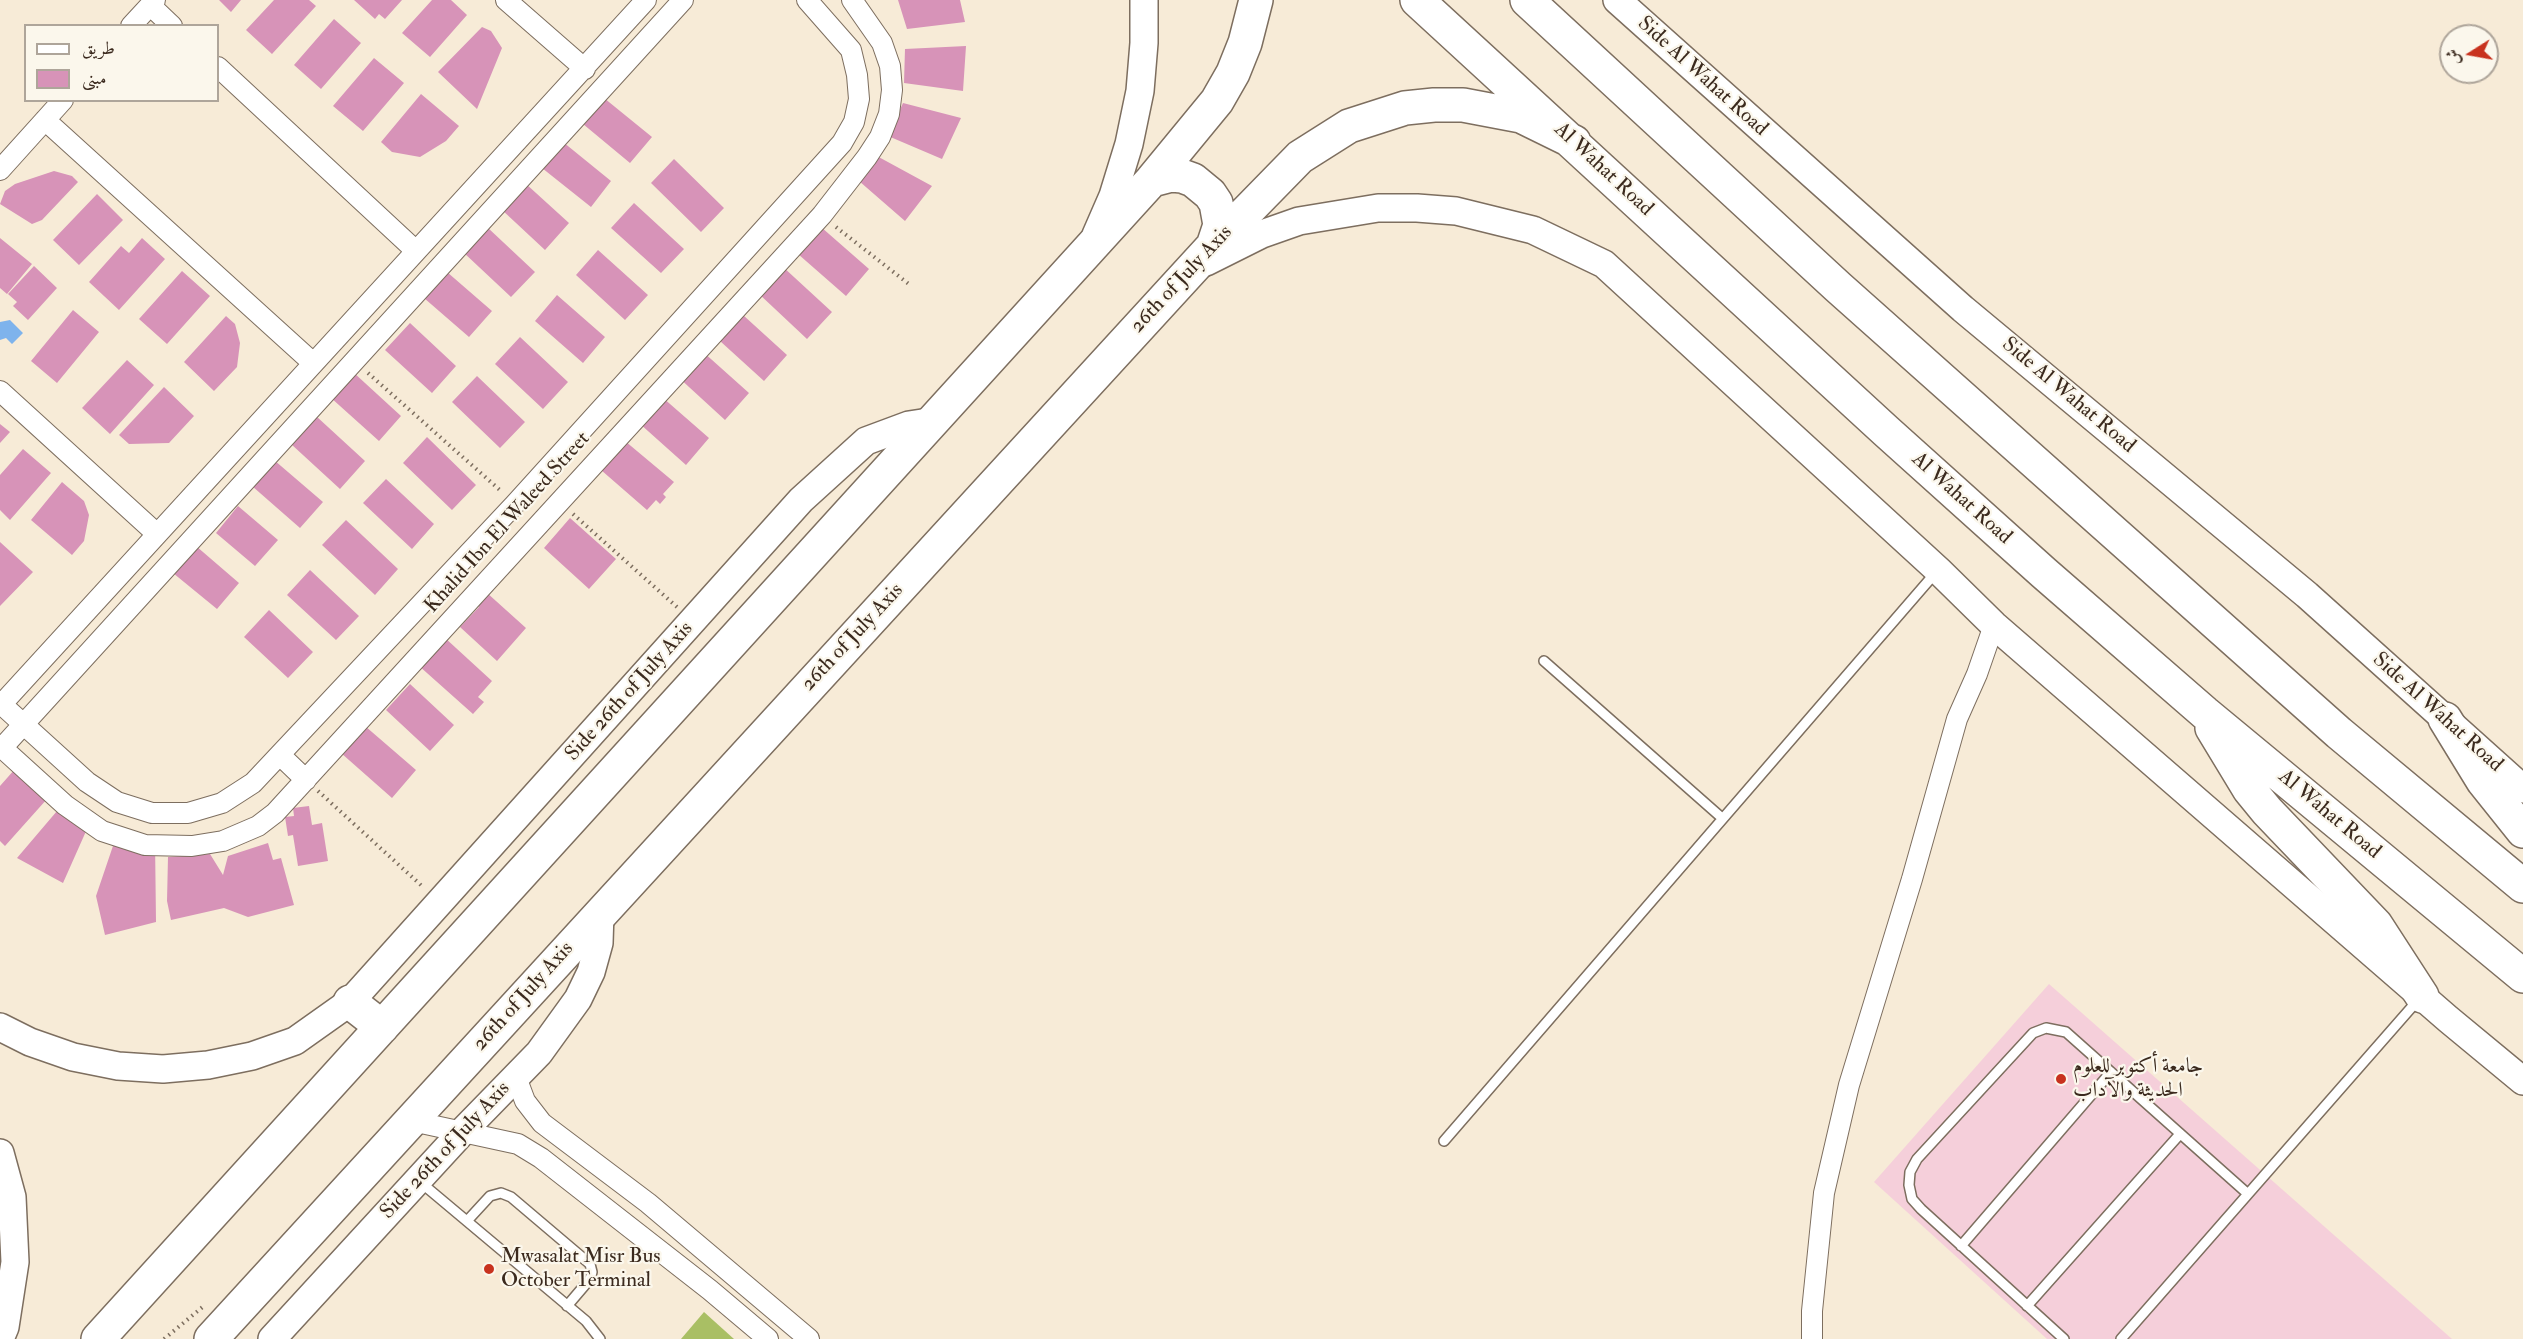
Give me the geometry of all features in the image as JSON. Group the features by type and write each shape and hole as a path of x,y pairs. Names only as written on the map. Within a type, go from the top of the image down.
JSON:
{"highway":[{"path":"98,1339 1152,180 1217,101 1245,43 1256,0"},
{"name":"Al Wahat Road","path":"1417,0 1886,431 2205,713 2523,976"},
{"path":"1527,0 1838,287 2340,733 2523,886"},
{"name":"26th of July Axis","path":"211,1339 600,912 1213,246 1300,157 1341,130 1376,115 1405,108 1463,105 1521,116 1574,142"},
{"path":"1152,180 1171,175 1182,176 1193,180 1210,194 1220,214 1220,225 1213,246"},
{"path":"2205,713 2249,789 2267,811 2376,925 2422,996"},
{"path":"2445,719 2483,781 2523,831"},
{"path":"350,1002 382,1027"}],"street":[{"path":"506,0 585,69"},
{"path":"0,705 646,0"},
{"path":"1,747 356,362 683,0"},
{"name":"Khalid Ibn El Waleed Street","path":"0,705 87,782 117,802 152,813 188,813 222,803 253,783 515,504 842,143 854,122 859,99 851,50 807,0"},
{"name":"Khalid Ibn El Waleed Street","path":"1,747 65,805 102,831 155,846 192,846 235,837 275,813 822,215 876,144 889,114 892,90 890,66 882,43 852,0"},
{"path":"1092,246 1113,196 1129,144 1140,91 1144,43 1144,0"},
{"name":"Side Al Wahat Road","path":"1617,0 1954,301 2307,595 2445,719 2512,775 2523,789"},
{"path":"134,24 152,2 170,24"},
{"path":"219,68 416,251"},
{"path":"0,170 61,102"},
{"path":"45,120 314,363"},
{"path":"1192,270 1226,250 1299,221 1377,208 1456,211 1533,230 1605,264 1938,570 1994,625 2422,996 2523,1080"},
{"path":"0,392 158,534"},
{"name":"Side 26th of July Axis","path":"0,1027 30,1042 73,1057 118,1066 185,1067 252,1056 295,1041 350,1002 441,904 801,500 866,441 909,425 935,421"},
{"path":"530,487 556,505"},
{"path":"1812,1339 1812,1311 1824,1193 1849,1084 1912,879 1957,719 1977,674 1994,625"},
{"path":"280,755 306,780"},
{"name":"Side 26th of July Axis","path":"272,1339 463,1131 539,1053 578,999 591,972 599,943 600,912"},
{"path":"516,1077 525,1101 542,1123 648,1203 809,1339"},
{"path":"412,1121 518,1144 541,1158 768,1339"},
{"path":"0,1153 12,1197 15,1262 5,1327 0,1339"},
{"path":"626,1224 648,1203"}],"lane":[{"path":"1444,1141 1938,570"},
{"path":"1544,662 1722,818"},
{"path":"2121,1339 2422,996"},
{"path":"2064,1339 1960,1246 1912,1199 1908,1185 1910,1172 1917,1159 2027,1038 2039,1030 2053,1028 2066,1032 2248,1194"},
{"path":"1960,1246 2111,1072"},
{"path":"2027,1306 2180,1134"},
{"path":"418,1180 567,1305 593,1328 600,1339"},
{"path":"467,1221 490,1196 501,1193 512,1197 592,1268 590,1279 567,1305"}],"path":[{"path":"822,215 910,285"},
{"path":"356,362 515,504"},
{"path":"556,505 693,621"},
{"path":"306,780 441,904"},
{"path":"164,1339 206,1303"}],"shaded area":[{"name":"جامعة أكتوبر للعلوم الحديثة والآداب","path":"2049,984 2452,1339 2047,1339 1874,1182"}],"green space":[{"path":"704,1312 734,1339 681,1339"}],"water":[{"path":"10,320 23,333 12,344 6,338 0,340 0,322"}],"building":[{"path":"219,0 241,0 231,12"},
{"path":"274,0 309,0 316,6 272,54 246,30"},
{"path":"354,0 402,0 385,19 379,14 375,19"},
{"path":"432,0 451,0 467,15 430,57 402,33"},
{"path":"898,0 960,0 965,22 907,29"},
{"path":"334,19 361,43 321,89 294,65"},
{"path":"482,27 491,31 502,48 477,109 438,72"},
{"path":"966,46 963,91 904,83 905,49"},
{"path":"374,58 404,83 363,131 333,106"},
{"path":"421,94 459,126 446,141 420,157 392,152 381,142"},
{"path":"604,98 652,137 630,163 583,124"},
{"path":"903,103 961,118 942,159 888,136"},
{"path":"563,142 611,181 591,207 542,168"},
{"path":"875,155 932,186 905,221 859,181"},
{"path":"674,159 724,208 701,232 651,183"},
{"path":"54,171 72,176 78,182 42,220 32,224 0,204 5,191 15,184"},
{"path":"525,183 569,223 545,250 501,209"},
{"path":"97,194 123,220 79,265 53,240"},
{"path":"634,203 684,249 661,273 611,228"},
{"path":"487,227 535,272 511,297 463,252"},
{"path":"821,227 869,269 846,296 798,254"},
{"path":"0,238 32,264 7,294 0,288"},
{"path":"142,238 165,259 119,310 89,282 121,246 129,253"},
{"path":"598,250 648,295 625,320 576,275"},
{"path":"34,266 57,288 28,320 13,306 17,302 8,294"},
{"path":"782,266 832,312 807,339 758,293"},
{"path":"182,271 210,296 167,344 139,319"},
{"path":"447,272 492,311 469,337 424,298"},
{"path":"557,295 605,337 583,363 535,321"},
{"path":"73,310 99,332 57,383 31,361"},
{"path":"743,315 787,355 764,381 720,341"},
{"path":"226,316 235,324 240,343 237,367 214,391 184,362"},
{"path":"410,323 456,366 432,393 385,350"},
{"path":"520,337 568,382 543,409 495,364"},
{"path":"702,351 749,393 725,420 677,376"},
{"path":"127,360 154,385 110,434 82,408"},
{"path":"353,372 401,416 379,441 330,397"},
{"path":"477,376 525,422 500,448 452,402"},
{"path":"164,387 194,416 169,443 129,444 119,435"},
{"path":"662,397 709,438 686,465 639,423"},
{"path":"316,416 365,461 340,489 291,444"},
{"path":"0,424 10,432 0,443"},
{"path":"427,437 476,485 452,510 403,463"},
{"path":"625,441 674,482 663,494 666,497 660,504 656,500 647,510 601,470"},
{"path":"23,449 51,473 10,520 0,510 0,475"},
{"path":"274,460 323,502 300,528 252,486"},
{"path":"386,479 434,524 412,549 363,503"},
{"path":"62,482 84,501 89,515 84,541 72,555 31,520"},
{"path":"238,506 278,540 255,566 216,533"},
{"path":"570,518 616,559 589,589 544,548"},
{"path":"346,520 398,569 375,595 322,545"},
{"path":"0,542 33,572 0,606"},
{"path":"196,546 239,583 217,609 173,573"},
{"path":"310,570 359,616 336,640 287,595"},
{"path":"486,592 526,628 497,661 460,627 479,607 477,601"},
{"path":"269,610 313,652 288,678 244,637"},
{"path":"444,637 492,681 478,697 484,702 473,714 418,665"},
{"path":"410,684 454,725 430,751 386,710"},
{"path":"365,726 416,770 392,798 341,753"},
{"path":"15,769 47,799 5,846 0,841 0,786"},
{"path":"309,806 312,825 322,823 328,861 298,866 293,835 288,836 285,817 294,816 293,808"},
{"path":"57,811 87,829 63,883 17,858"},
{"path":"115,840 155,840 156,922 105,935 96,896"},
{"path":"268,843 273,860 281,858 294,905 248,917 224,908 171,920 167,901 168,857 210,854 223,875 228,856"}],"place":[{"name":"جامعة أكتوبر للعلوم الحديثة والآداب","path":"2061,1079"},
{"name":"Mwasalat Misr Bus October Terminal","path":"489,1269"}]}
